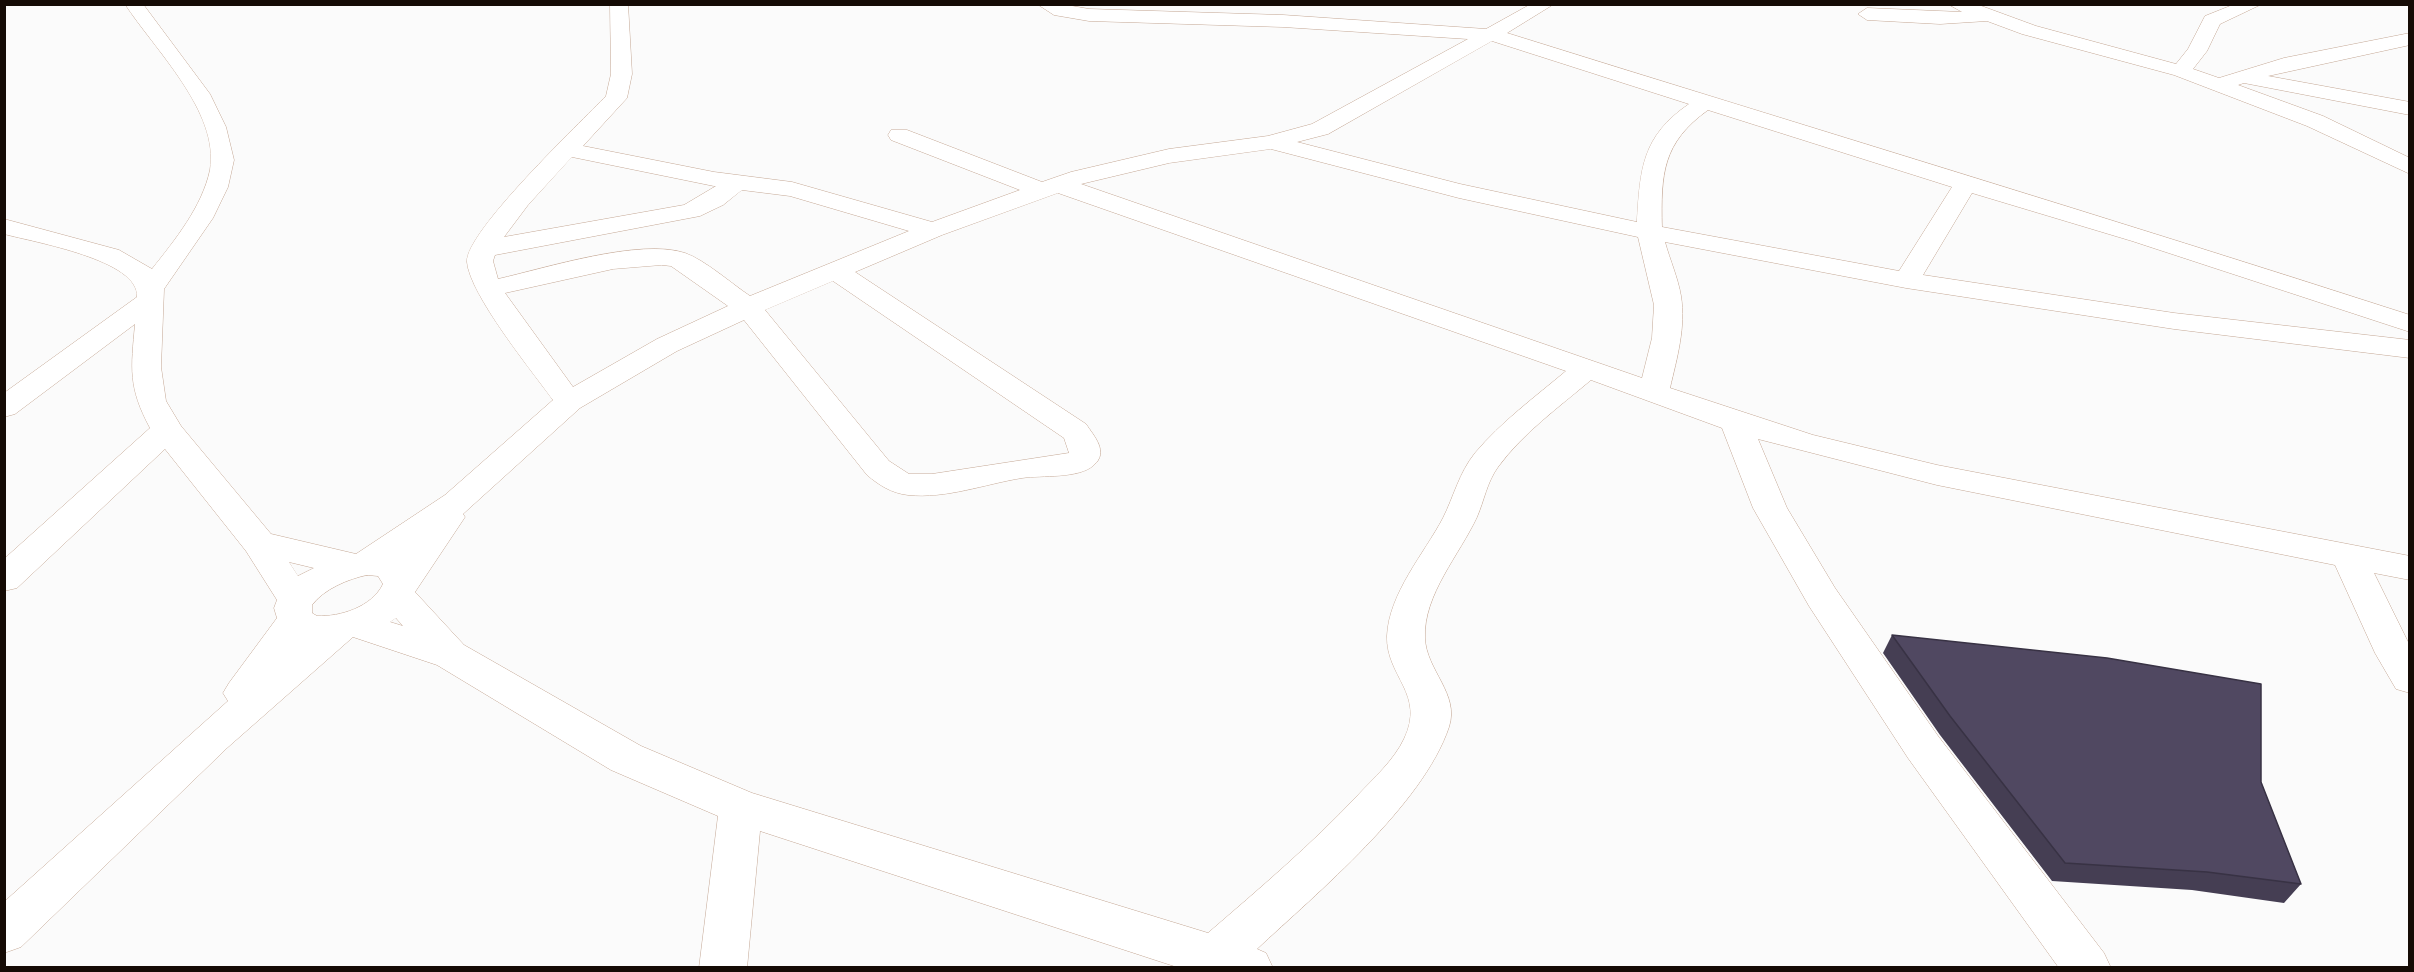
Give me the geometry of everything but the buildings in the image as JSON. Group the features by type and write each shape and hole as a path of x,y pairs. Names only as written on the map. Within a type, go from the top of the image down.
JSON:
{"street":[{"path":"4,408 150,295 193,229 212,195 221,170 220,146 194,85 134,4"},
{"path":"569,402 488,289 480,261 483,249 519,200 606,112 622,84 624,69 618,26 619,4"},
{"path":"1046,4 1060,11 1089,15 1289,13 1493,35 1704,103 2152,239 2409,324"},
{"path":"213,736 318,580 359,564 457,503 569,402 667,345 748,307 933,230 1049,187 1141,162 1270,143 1320,129 1493,35 1545,4"},
{"path":"1958,4 2049,36 2181,71 2315,122 2409,167"},
{"path":"2181,71 2197,51 2212,20 2253,4"},
{"path":"1867,14 1940,18 1990,17"},
{"path":"2218,85 2347,50 2409,39"},
{"path":"2243,77 2409,109"},
{"path":"1654,391 1667,335 1669,303 1649,232 1649,179 1660,145 1682,117 1704,103"},
{"path":"899,135 1654,391 1735,422 1936,475 2409,568"},
{"path":"1270,143 1459,191 1649,232 1906,280 2174,321 2409,349"},
{"path":"569,150 737,182 792,189 871,210 933,230"},
{"path":"483,249 691,211 714,201 737,182"},
{"path":"1906,280 1966,184"},
{"path":"4,226 110,255 141,272 150,295 146,368 151,401 167,430 259,543 305,626 320,629 346,626 451,655 626,758 741,807 1232,962 1354,829 1399,777 1423,743 1433,717 1430,692 1407,652 1406,634 1418,596 1485,462 1503,442 1587,368"},
{"path":"488,289 636,258 667,255 678,259 748,307 878,468 893,480 904,484 923,484 1028,467 1068,465 1083,458 1086,451 1085,445 1075,431 836,271"},
{"path":"1735,422 1770,508 1822,597 1923,747 2087,968"},
{"path":"4,579 167,430"},
{"path":"4,932 213,736 346,626 380,611 399,589 457,503"},
{"path":"259,543 359,564 393,568 400,575 399,589 451,655"},
{"path":"2348,555 2394,653 2409,679"},
{"path":"723,968 741,807"}]}
